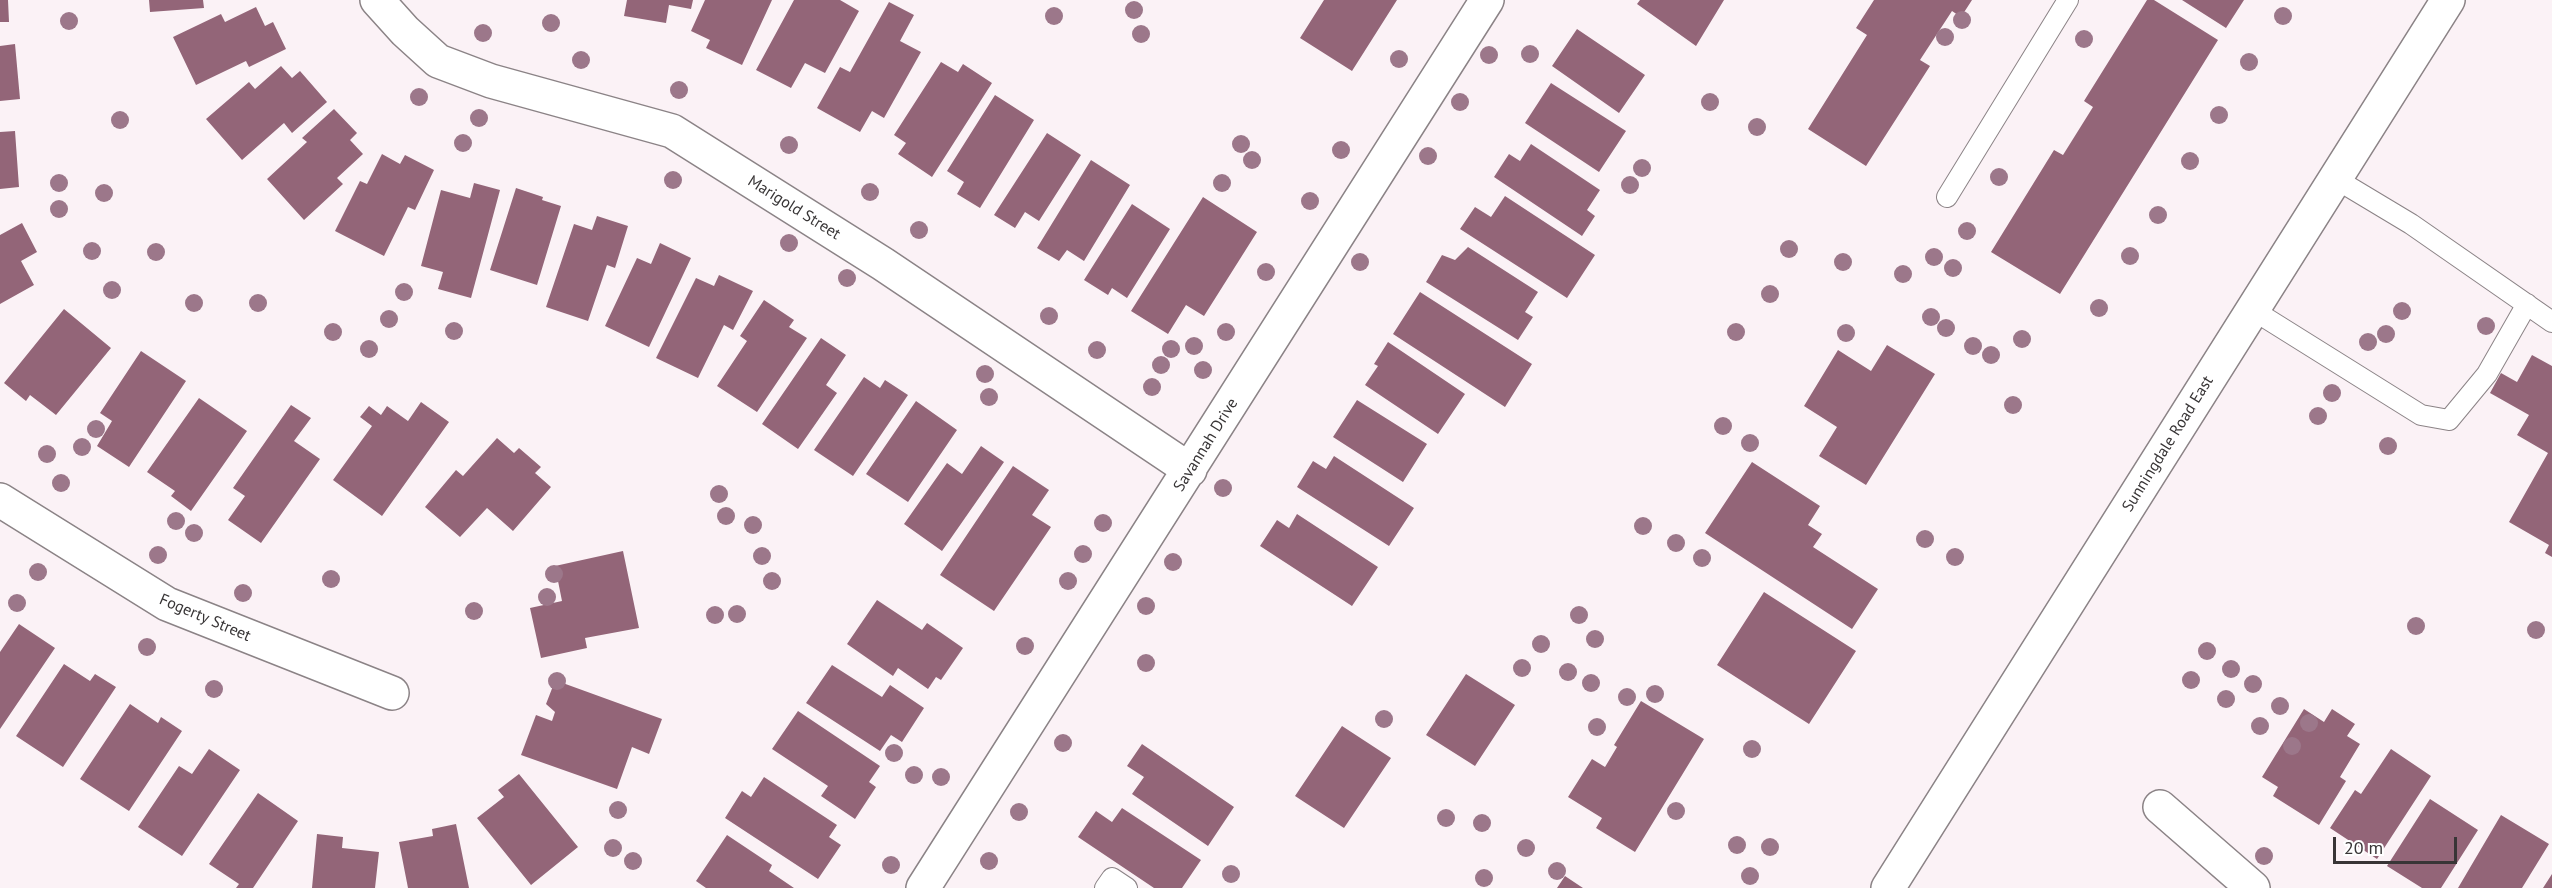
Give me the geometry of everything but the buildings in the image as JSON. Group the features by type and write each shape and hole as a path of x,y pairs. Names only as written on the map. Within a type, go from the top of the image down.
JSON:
{"street":[{"name":"Marigold Street","path":"377,0 405,31 438,61 490,81 672,132 883,264 1190,470"},
{"name":"Savannah Drive","path":"923,888 1487,0"},
{"name":"Sunningdale Road East","path":"1888,888 2448,0"},
{"name":"Fogerty Street","path":"0,500 167,604 392,693"},
{"path":"2160,807 2253,888"}],"lane":[{"path":"1947,197 2068,0"},
{"path":"2336,179 2411,224 2552,322"},
{"path":"2253,310 2421,415 2449,420 2487,374 2526,304"},
{"path":"1105,888 1112,878 1127,888"}]}
